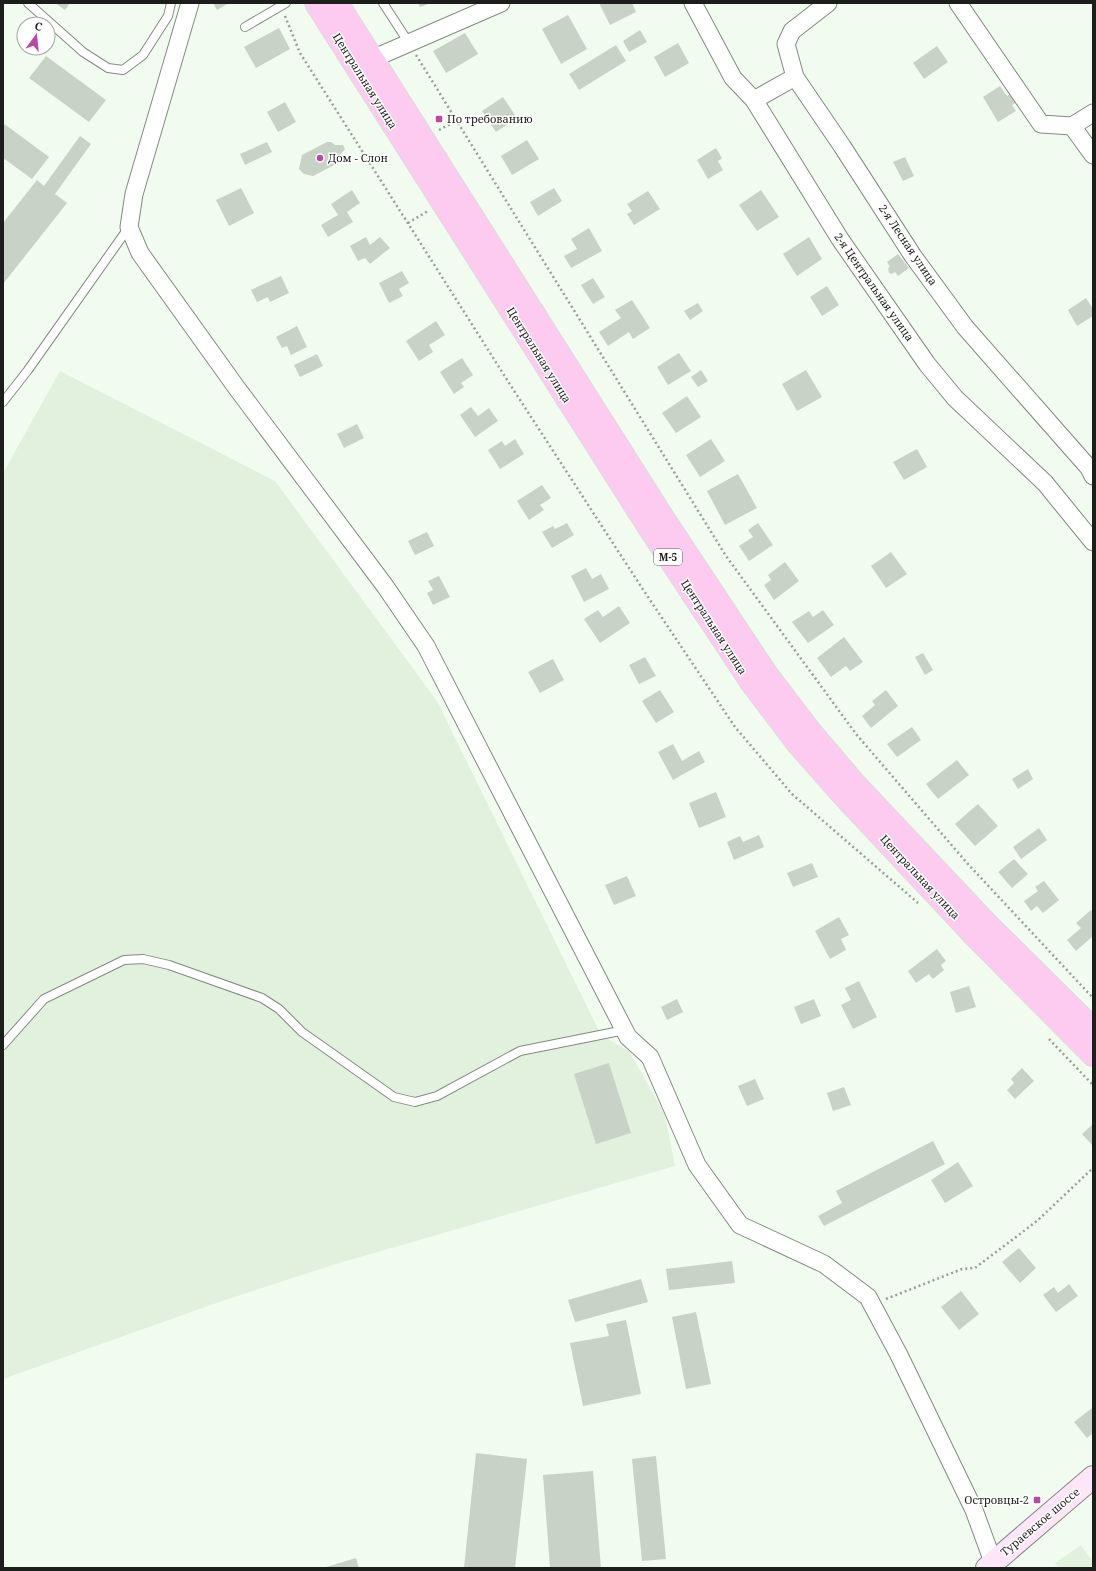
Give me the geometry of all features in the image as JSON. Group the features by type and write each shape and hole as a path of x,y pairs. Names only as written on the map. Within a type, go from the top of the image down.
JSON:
{"main road":[{"name":"Центральная улица","path":"316,3 650,529 751,682 798,744 842,795 975,936 1093,1055"},
{"name":"Центральная улица","path":"337,3 665,521 765,672 809,730 860,789 986,923 1093,1029"},
{"name":"Тураевское шоссе","path":"990,1565 1092,1481"}],"street":[{"path":"190,3 134,194 129,228 140,253 236,387 385,586 426,646 628,1037 650,1057 697,1165 740,1225 824,1264 868,1297 899,1355 974,1510 990,1565"},
{"path":"372,59 501,3"},
{"name":"2-я Центральная улица","path":"693,3 733,78 754,100 840,239 927,364 955,398 1045,483 1093,542"},
{"name":"2-я Лесная улица","path":"828,3 792,31 786,44 795,77 914,256 965,327 1089,468 1093,476"},
{"path":"958,3 1041,124 1072,126 1093,113"},
{"path":"754,100 795,77"},
{"path":"1072,126 1093,156"}],"lane":[{"path":"28,3 83,52 108,68 123,70 143,55 168,16 171,3"},
{"path":"383,3 409,43"},
{"path":"245,27 282,4"},
{"path":"3,402 28,370 129,228"},
{"path":"3,1045 44,999 124,960 143,959 169,966 262,998 279,1009 302,1032 394,1097 415,1102 437,1096 520,1051 625,1030"}],"path":[{"path":"282,4 300,53 638,582 735,727 792,794 921,906"},
{"path":"409,43 726,556 856,734 967,863 1093,998"},
{"path":"439,130 456,121"},
{"path":"408,223 433,208"},
{"path":"1056,1046 1093,1085"},
{"path":"872,1304 962,1269 975,1268 1037,1221 1093,1168"}],"shaded area":[{"path":"60,371 275,481 437,701 601,1035 629,1051 665,1115 675,1166 336,1264 222,1301 3,1379 3,473"},
{"path":"1081,1545 1093,1562 1093,1568 1058,1568 1055,1563"}],"building":[{"path":"55,3 70,3 65,10"},
{"path":"213,3 229,3 217,10"},
{"path":"418,3 431,3 420,7"},
{"path":"599,3 632,3 636,12 610,25"},
{"path":"568,15 587,49 561,64 542,29"},
{"path":"279,28 290,49 256,68 244,47"},
{"path":"640,30 647,42 629,52 623,41"},
{"path":"465,33 478,54 446,73 433,51"},
{"path":"678,43 689,63 665,77 654,57"},
{"path":"616,45 626,61 579,90 569,74"},
{"path":"937,46 948,62 924,79 913,63"},
{"path":"46,56 106,100 89,122 29,78"},
{"path":"1000,86 1007,96 1012,93 1017,102 1012,105 1016,111 998,122 983,97"},
{"path":"503,97 517,118 496,132 482,111"},
{"path":"285,102 296,122 278,132 267,112"},
{"path":"3,123 49,157 32,179 3,158"},
{"path":"80,136 91,144 55,194 67,203 3,284 3,223 37,180 44,186"},
{"path":"527,140 539,159 512,175 501,156"},
{"path":"267,142 272,152 245,165 240,154"},
{"name":"Дом - Слон","path":"327,142 331,142 335,145 343,145 345,149 340,155 340,160 336,164 313,176 304,174 299,169 302,155"},
{"path":"716,148 722,158 718,161 723,170 708,179 697,160"},
{"path":"905,157 914,176 903,181 893,162"},
{"path":"241,188 254,213 229,226 216,200"},
{"path":"554,188 562,201 538,216 530,202"},
{"path":"352,190 360,203 347,212 353,222 328,237 321,225 338,215 331,204"},
{"path":"761,190 779,217 757,231 739,205"},
{"path":"648,191 660,209 634,225 627,214 632,211 627,204"},
{"path":"589,228 602,251 571,268 564,256 577,249 571,239"},
{"path":"366,237 370,245 380,237 390,248 370,264 365,258 358,261 350,246"},
{"path":"809,237 822,259 797,276 783,254"},
{"path":"898,254 909,268 898,276 895,272 892,274 889,273 888,268 890,267 887,262"},
{"path":"402,271 409,283 399,289 403,296 389,303 379,283"},
{"path":"281,276 289,293 270,302 268,297 257,302 251,290"},
{"path":"593,278 605,297 593,304 581,285"},
{"path":"827,286 839,305 822,316 810,297"},
{"path":"1086,298 1093,309 1093,316 1077,326 1068,310"},
{"path":"632,300 650,328 633,339 629,332 608,346 599,332 621,318 615,310"},
{"path":"698,303 703,311 690,320 684,311"},
{"path":"436,321 445,335 429,345 433,352 419,361 406,341"},
{"path":"297,326 307,347 291,355 287,346 282,348 276,337"},
{"path":"679,353 691,371 668,385 657,367"},
{"path":"317,354 323,366 300,377 294,365"},
{"path":"462,358 473,375 461,383 464,387 454,394 440,372"},
{"path":"701,370 708,381 698,387 691,377"},
{"path":"806,370 822,397 797,411 782,384"},
{"path":"687,396 701,417 676,433 662,413"},
{"path":"471,407 478,416 489,408 498,421 475,437 460,415"},
{"path":"357,424 364,438 344,448 337,434"},
{"path":"515,439 524,454 500,469 488,450 502,441 505,446"},
{"path":"711,439 725,461 700,477 686,455"},
{"path":"917,449 927,467 904,480 893,462"},
{"path":"738,474 757,508 725,525 707,491"},
{"path":"542,485 551,498 540,505 544,510 529,520 517,501"},
{"path":"567,523 574,535 552,548 542,532 553,526 555,529"},
{"path":"758,523 773,545 749,561 739,546 753,537 748,530"},
{"path":"427,532 434,546 415,555 408,541"},
{"path":"891,552 907,574 886,588 871,566"},
{"path":"785,562 799,581 774,600 764,585 771,580 768,575"},
{"path":"586,568 592,579 601,574 609,589 584,602 571,576"},
{"path":"439,576 450,597 433,605 427,593 433,590 428,581"},
{"path":"619,606 630,623 600,643 584,619 598,610 603,617"},
{"path":"823,610 834,625 808,643 792,622 809,611 813,617"},
{"path":"844,637 863,662 850,671 846,666 831,677 817,658"},
{"path":"923,653 933,670 925,675 915,657"},
{"path":"645,657 656,676 639,684 629,665"},
{"path":"553,659 564,680 540,693 528,672"},
{"path":"660,690 674,712 656,723 642,701"},
{"path":"886,690 898,706 871,728 862,716 875,705 872,701"},
{"path":"912,727 921,740 897,757 887,744"},
{"path":"673,744 682,761 699,751 705,762 673,780 658,752"},
{"path":"957,760 969,775 938,799 926,784"},
{"path":"1028,769 1033,779 1018,789 1012,779"},
{"path":"716,792 726,817 699,828 689,803"},
{"path":"978,804 998,826 975,846 955,824"},
{"path":"1039,828 1047,840 1021,859 1013,847"},
{"path":"759,835 764,847 734,860 727,842 740,836 743,842"},
{"path":"1014,859 1028,874 1012,888 998,872"},
{"path":"812,863 818,877 793,887 787,873"},
{"path":"627,876 636,896 614,905 605,885"},
{"path":"1044,881 1059,900 1043,913 1037,906 1031,911 1024,901 1038,891 1035,887"},
{"path":"1091,910 1093,912 1093,936 1076,951 1067,940 1081,928 1076,923"},
{"path":"839,917 849,935 841,939 846,950 830,959 815,931"},
{"path":"937,949 946,961 941,965 944,970 933,979 929,974 916,983 908,971"},
{"path":"859,981 877,1017 853,1029 841,1005 851,1000 845,988"},
{"path":"969,986 976,1007 956,1013 950,992"},
{"path":"677,999 683,1012 667,1020 661,1007"},
{"path":"814,999 821,1016 801,1024 794,1007"},
{"path":"609,1063 631,1133 596,1144 574,1074"},
{"path":"1022,1068 1034,1081 1015,1099 1007,1090 1014,1083 1011,1079"},
{"path":"755,1079 764,1099 747,1106 738,1086"},
{"path":"844,1087 851,1105 833,1111 827,1093"},
{"path":"1093,1124 1093,1146 1082,1134"},
{"path":"933,1141 945,1164 824,1226 818,1216 842,1203 836,1191"},
{"path":"958,1162 973,1186 945,1203 931,1180"},
{"path":"1019,1248 1036,1268 1020,1283 1002,1262"},
{"path":"732,1261 735,1283 669,1290 666,1269"},
{"path":"641,1279 648,1302 575,1322 568,1300"},
{"path":"1069,1284 1078,1296 1056,1312 1043,1295 1054,1287 1058,1293"},
{"path":"961,1291 979,1314 959,1330 941,1307"},
{"path":"696,1312 711,1384 686,1389 672,1317"},
{"path":"626,1320 641,1394 583,1406 570,1343 609,1336 606,1324"},
{"path":"1092,1408 1093,1433 1087,1438 1074,1422"},
{"path":"476,1453 527,1459 515,1568 464,1568"},
{"path":"656,1456 666,1559 642,1561 632,1459"},
{"path":"593,1471 601,1568 550,1568 543,1475"},
{"path":"356,1558 359,1568 323,1568"}],"place":[{"name":"По требованию","path":"439,119"},
{"name":"Дом - Слон","path":"320,158"},
{"name":"Островцы-2","path":"1037,1500"}]}
